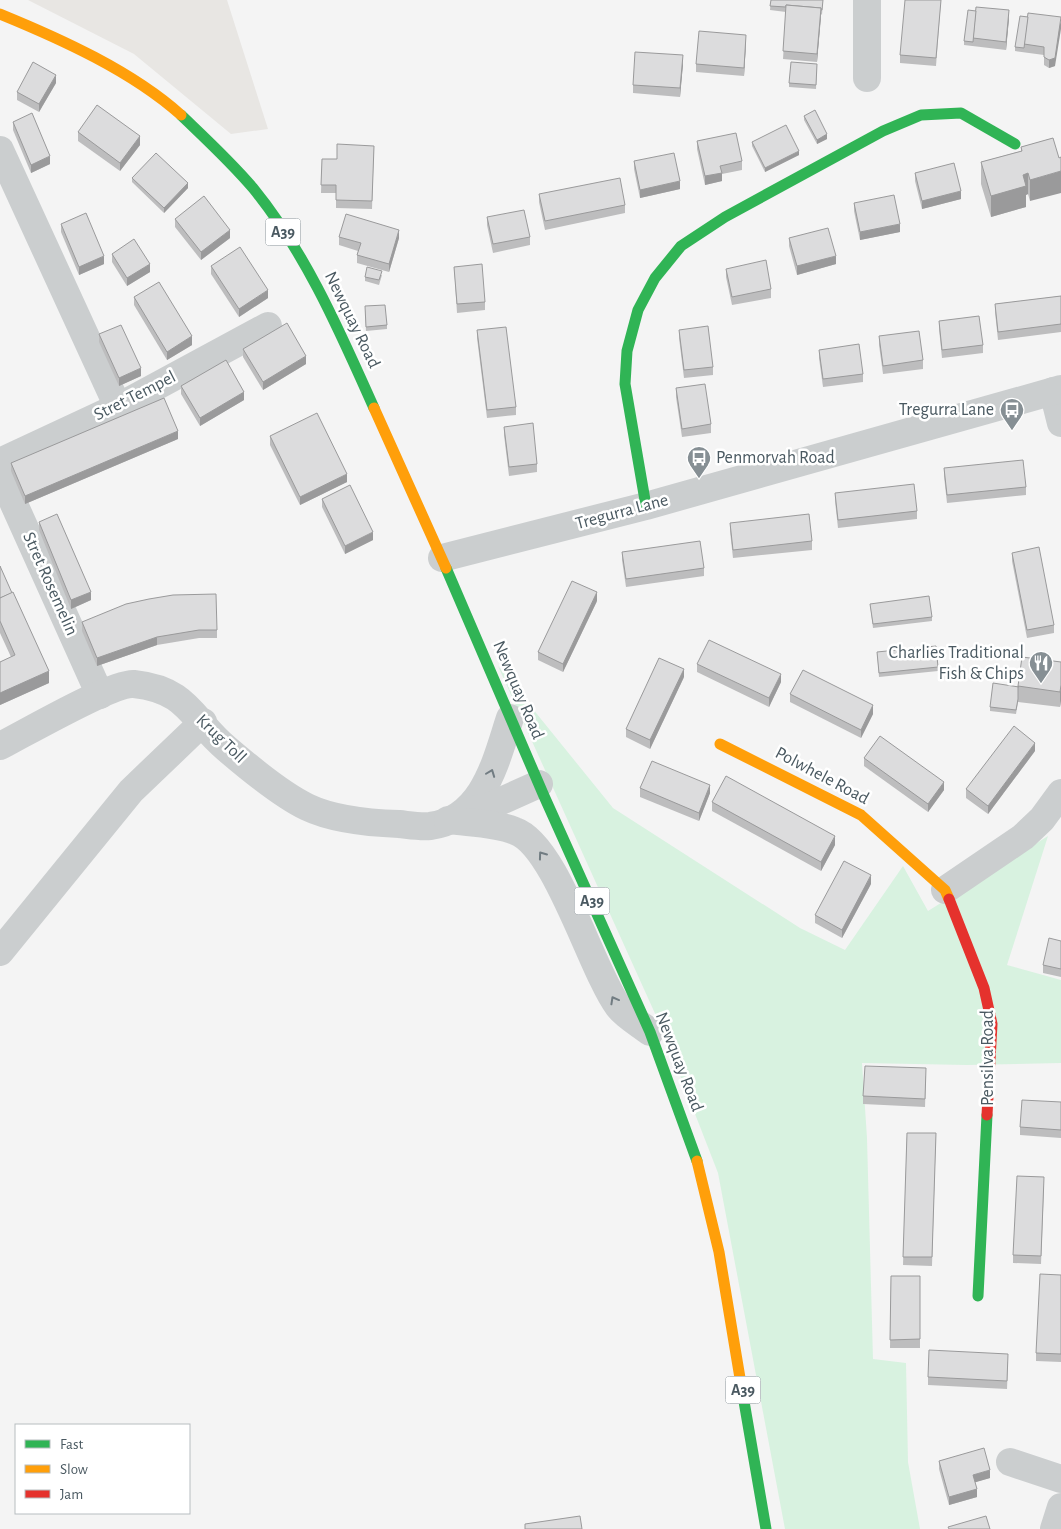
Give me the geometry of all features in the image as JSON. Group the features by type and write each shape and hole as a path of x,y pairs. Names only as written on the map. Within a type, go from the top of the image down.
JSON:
{"main road":[{"name":"Newquay Road","path":"0,14 51,35 118,70 178,113 228,160 254,190 305,263 352,359 442,558 510,718 650,1032 702,1173 719,1252 766,1529"},
{"path":"646,506 634,444 626,384 627,351 638,310 655,278 681,246 725,217 875,135 921,115 961,113 1015,144"},
{"name":"Polwhele Road","path":"720,744 861,815 945,890"},
{"name":"Pensilva Road","path":"945,890 984,988 992,1024 978,1296"}],"street":[{"path":"867,0 867,78"},
{"path":"0,150 118,407"},
{"name":"Stret Tempel","path":"0,462 118,407 268,326"},
{"path":"1057,390 1061,423"},
{"name":"Tregurra Lane","path":"442,558 646,506 1057,390"},
{"name":"Stret Rosemelin","path":"0,473 100,695"},
{"name":"Krug Toll","path":"0,746 100,695 131,684 157,689 180,700 203,722 225,748 306,807 343,818 430,826 456,816 542,790"},
{"path":"456,816 482,794 502,746 510,718"},
{"path":"0,952 131,791 203,722"},
{"path":"494,826 542,790"},
{"path":"945,890 1022,837 1042,820 1061,794"},
{"path":"456,816 517,831 536,848 551,868 578,921 597,969 619,1008 650,1032"},
{"path":"1010,1462 1061,1479"},
{"path":"1054,1529 1061,1507"}],"shaded area":[{"path":"28,0 227,0 268,129 231,134 134,54"}],"green space":[{"path":"498,666 613,808 800,928 845,950 903,866 928,911 1048,836 1007,965 1061,980 1061,1063 967,1065 862,1063 867,1138 873,1359 906,1363 908,1462 920,1529 785,1529 718,1173 662,1029"}],"building":[{"path":"771,0 823,0 821,10 821,8 786,5 786,7 770,6"},
{"path":"905,0 941,0 936,58 900,55"},
{"path":"786,5 821,8 817,54 783,51"},
{"path":"976,7 1009,10 1006,42 973,38"},
{"path":"968,10 976,11 973,42 964,41"},
{"path":"1028,13 1061,17 1055,58 1049,60 1044,57 1044,47 1024,44"},
{"path":"1020,16 1028,17 1024,48 1015,47"},
{"path":"699,31 746,35 744,68 696,64"},
{"path":"635,52 683,55 680,88 633,85"},
{"path":"33,62 56,75 39,104 17,92"},
{"path":"791,62 817,64 816,85 789,83"},
{"path":"97,105 140,136 120,163 78,132"},
{"path":"815,110 827,134 817,140 804,116"},
{"path":"32,113 50,156 31,165 13,122"},
{"path":"786,125 799,151 765,168 752,142"},
{"path":"736,133 742,161 720,166 722,173 705,176 697,141"},
{"path":"1053,138 1059,158 1061,157 1061,171 1030,180 1028,173 1023,175 1026,186 991,196 981,162 1022,151 1021,147"},
{"path":"337,144 374,146 372,201 336,200 336,185 321,185 322,159 337,159"},
{"path":"156,153 188,183 164,208 132,178"},
{"path":"674,153 680,181 640,190 634,161"},
{"path":"954,163 961,191 922,201 915,173"},
{"path":"620,178 625,205 545,221 539,194"},
{"path":"894,195 900,224 860,232 854,203"},
{"path":"204,196 230,230 201,252 175,219"},
{"path":"524,210 530,237 493,244 487,217"},
{"path":"86,213 104,256 79,267 61,224"},
{"path":"346,214 399,230 389,264 357,255 361,243 339,237"},
{"path":"828,228 836,256 797,266 789,238"},
{"path":"134,239 150,264 127,278 112,254"},
{"path":"240,247 268,290 239,309 211,266"},
{"path":"766,260 771,289 732,297 726,269"},
{"path":"482,264 485,302 457,304 454,267"},
{"path":"367,267 382,271 379,280 365,277"},
{"path":"159,282 192,336 167,352 134,297"},
{"path":"1061,296 1061,324 998,332 995,304"},
{"path":"385,305 387,325 366,327 365,306"},
{"path":"979,316 983,345 942,350 939,321"},
{"path":"287,323 306,356 263,382 243,349"},
{"path":"121,325 141,368 119,378 99,334"},
{"path":"708,326 713,367 684,370 679,330"},
{"path":"506,327 516,407 487,410 477,330"},
{"path":"919,331 923,360 883,366 879,336"},
{"path":"859,344 863,374 823,379 819,350"},
{"path":"226,360 244,392 200,418 181,386"},
{"path":"705,384 711,424 682,429 676,388"},
{"path":"164,398 178,431 25,496 11,463"},
{"path":"317,413 347,474 300,497 270,436"},
{"path":"533,423 537,464 509,467 504,427"},
{"path":"1023,460 1026,487 947,495 944,468"},
{"path":"914,484 917,511 838,520 835,493"},
{"path":"350,485 373,532 345,546 322,499"},
{"path":"57,514 91,592 71,600 39,522"},
{"path":"809,514 812,541 733,550 730,523"},
{"path":"700,541 704,568 626,579 622,552"},
{"path":"1039,547 1054,625 1027,630 1012,553"},
{"path":"0,566 12,593 0,598"},
{"path":"572,581 597,592 563,664 538,652"},
{"path":"13,592 49,671 0,693 0,662 15,655 0,621 0,598"},
{"path":"216,594 217,630 199,630 157,637 97,658 82,622 126,604 149,599 173,595"},
{"path":"929,596 932,617 873,624 870,604"},
{"path":"709,640 781,674 769,698 697,664"},
{"path":"936,646 938,667 879,673 877,652"},
{"path":"1022,657 1061,662 1060,692 1018,686"},
{"path":"659,658 684,669 650,740 626,729"},
{"path":"803,670 873,705 861,730 790,694"},
{"path":"993,683 1018,687 1016,710 990,707"},
{"path":"1014,726 1035,743 988,806 966,789"},
{"path":"880,736 944,782 928,804 864,758"},
{"path":"652,761 710,785 699,813 640,788"},
{"path":"726,776 835,836 821,862 712,802"},
{"path":"844,861 871,875 842,930 815,915"},
{"path":"1049,938 1061,941 1061,969 1043,965"},
{"path":"865,1066 926,1068 925,1099 863,1096"},
{"path":"1022,1100 1061,1102 1061,1130 1020,1127"},
{"path":"907,1133 936,1133 932,1257 903,1257"},
{"path":"1017,1176 1044,1177 1041,1256 1013,1255"},
{"path":"1040,1274 1061,1275 1061,1354 1036,1353"},
{"path":"891,1276 920,1276 920,1339 890,1340"},
{"path":"929,1350 1008,1354 1007,1381 928,1377"},
{"path":"984,1448 990,1470 973,1475 977,1489 949,1497 939,1461"},
{"path":"580,1516 582,1529 525,1529 525,1524"},
{"path":"986,1516 990,1529 949,1529 948,1527"}],"traffic: fast":[{"path":"646,506 625,384 627,351 638,310 655,278 681,246 725,217 883,131 921,115 961,113 1015,144"},
{"path":"181,115 245,178 272,213 306,266 321,294 374,408"},
{"path":"446,568 544,796 650,1032 697,1161"},
{"path":"978,1296 987,1115"},
{"path":"741,1384 766,1529"}],"traffic: slow":[{"path":"0,14 95,57 141,84 181,115"},
{"path":"374,408 446,568"},
{"path":"720,744 861,815 945,890 949,899"},
{"path":"697,1161 719,1252 741,1384"}],"traffic: jam":[{"path":"949,899 984,988 992,1024 987,1115"}],"place":[{"name":"Tregurra Lane","path":"1012,431"},
{"name":"Penmorvah Road","path":"699,479"},
{"name":"Charlies Traditional Fish & Chips","path":"1041,684"}]}
